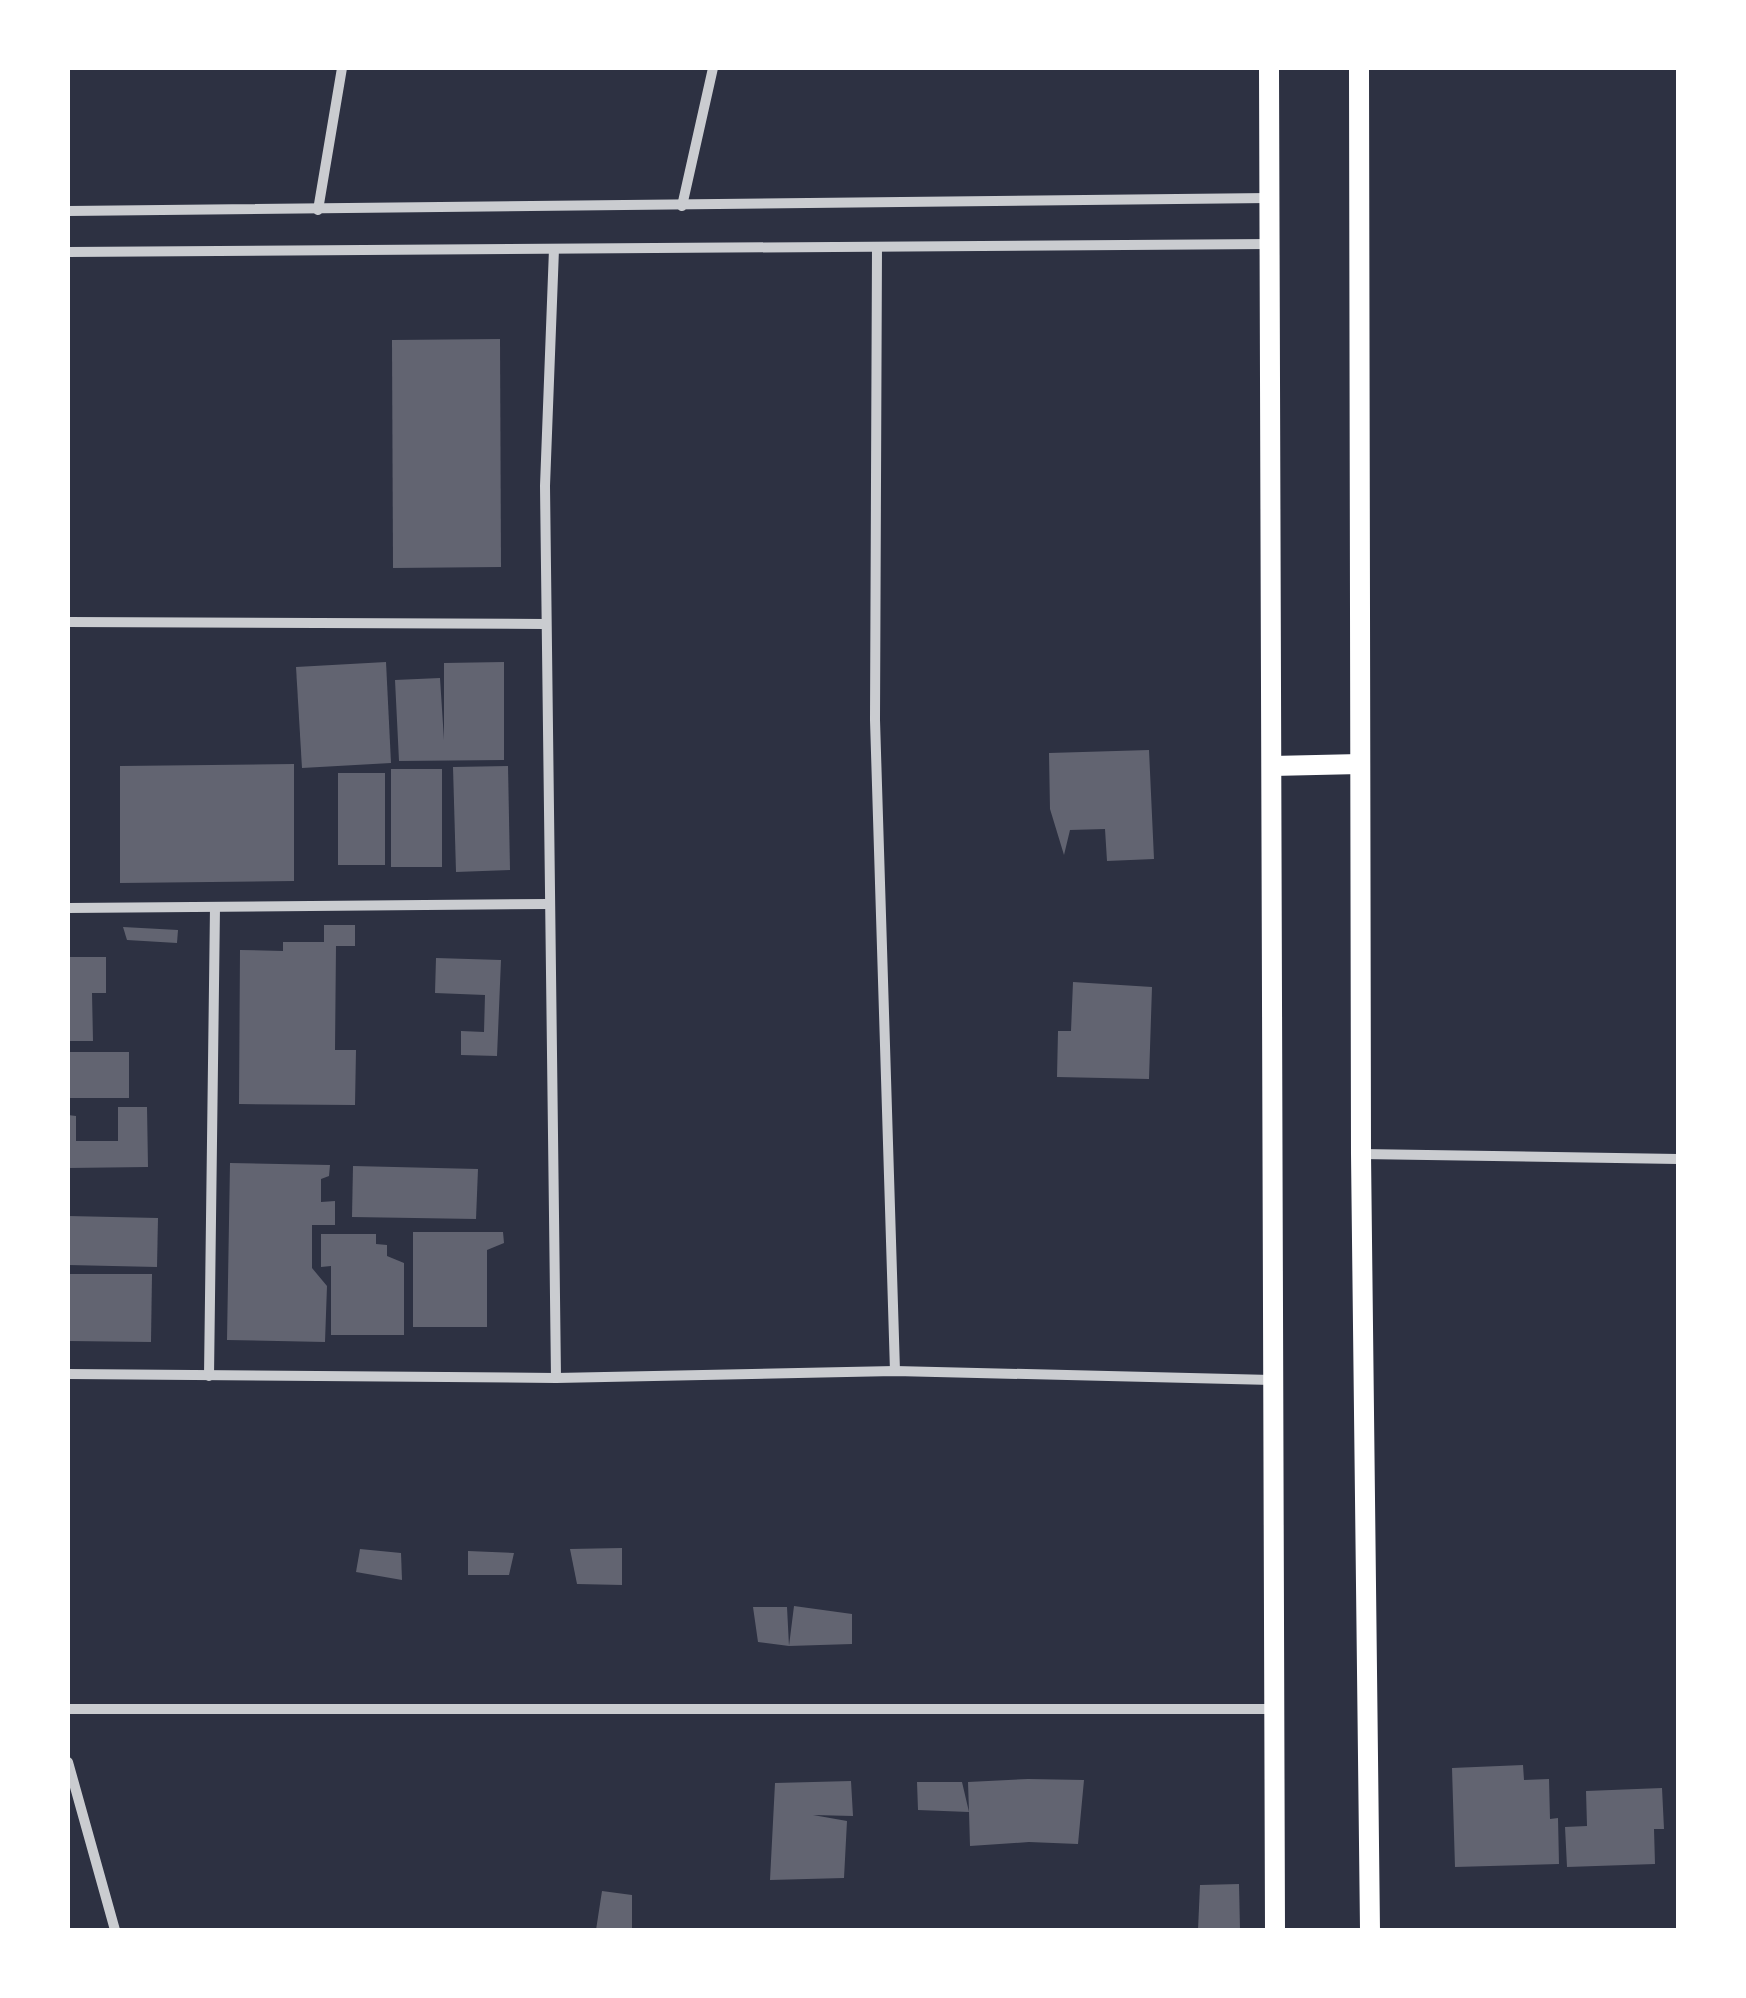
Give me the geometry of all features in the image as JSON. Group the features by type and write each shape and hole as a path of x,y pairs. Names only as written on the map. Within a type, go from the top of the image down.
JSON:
{"main road":[{"path":"1269,68 1276,1930"},
{"path":"1358,68 1361,1154 1370,1930"},
{"path":"1272,766 1360,764"}],"street":[{"path":"318,210 342,68"},
{"path":"682,206 713,68"},
{"path":"68,211 1269,198"},
{"path":"68,252 1270,244"},
{"path":"877,247 875,720 895,1371"},
{"path":"554,249 545,486 545,624 556,1378"},
{"path":"68,622 545,624"},
{"path":"68,908 548,904"},
{"path":"209,1376 215,907"},
{"path":"1361,1154 1678,1159"},
{"path":"68,1374 556,1378 895,1371 1275,1380"},
{"path":"68,1709 1275,1709"},
{"path":"68,1762 115,1930"}],"building":[{"path":"500,339 501,567 393,568 392,340"},
{"path":"386,662 391,763 302,768 296,667"},
{"path":"504,662 504,760 399,761 395,680 440,678 444,740 444,663"},
{"path":"1149,750 1154,859 1107,861 1105,829 1070,830 1064,855 1050,809 1049,753"},
{"path":"294,764 294,881 120,883 120,766"},
{"path":"508,766 510,870 456,872 453,767"},
{"path":"391,769 442,769 442,867 391,867"},
{"path":"338,773 385,773 385,865 338,865"},
{"path":"324,925 355,925 355,946 336,946 335,1050 356,1050 355,1105 239,1104 240,950 283,951 283,942 324,942"},
{"path":"123,927 178,930 177,943 127,940"},
{"path":"68,957 106,957 106,993 92,993 93,1041 68,1041"},
{"path":"436,958 501,960 497,1056 461,1055 461,1031 484,1032 485,995 435,993"},
{"path":"1073,982 1152,987 1149,1079 1057,1077 1058,1031 1071,1031"},
{"path":"70,1052 129,1052 129,1098 70,1098"},
{"path":"118,1107 147,1107 148,1167 68,1168 68,1115 76,1116 76,1141 118,1141"},
{"path":"230,1163 330,1165 329,1176 321,1179 321,1202 335,1201 335,1225 312,1225 312,1268 327,1286 325,1342 227,1340"},
{"path":"353,1166 478,1169 476,1219 352,1217"},
{"path":"68,1216 158,1218 157,1267 68,1265"},
{"path":"413,1232 503,1232 504,1243 487,1250 487,1327 413,1327"},
{"path":"321,1234 376,1234 376,1244 387,1245 387,1256 404,1263 404,1335 331,1335 331,1266 321,1267"},
{"path":"68,1274 152,1274 151,1342 68,1341"},
{"path":"622,1548 622,1585 577,1584 570,1549"},
{"path":"360,1549 401,1553 402,1580 356,1572"},
{"path":"468,1551 514,1553 509,1575 468,1575"},
{"path":"794,1606 852,1614 852,1644 789,1646"},
{"path":"753,1607 787,1607 789,1646 758,1642"},
{"path":"1523,1765 1524,1780 1549,1779 1550,1819 1558,1818 1559,1864 1455,1867 1452,1768"},
{"path":"1084,1780 1078,1844 970,1846 968,1782"},
{"path":"851,1781 853,1816 813,1815 847,1821 844,1878 770,1880 775,1783"},
{"path":"917,1782 962,1782 969,1812 918,1810"},
{"path":"1662,1788 1664,1829 1654,1829 1655,1864 1567,1867 1565,1827 1587,1826 1586,1791"},
{"path":"1239,1884 1240,1930 1198,1930 1200,1885"},
{"path":"602,1891 632,1895 632,1930 596,1930"}]}
